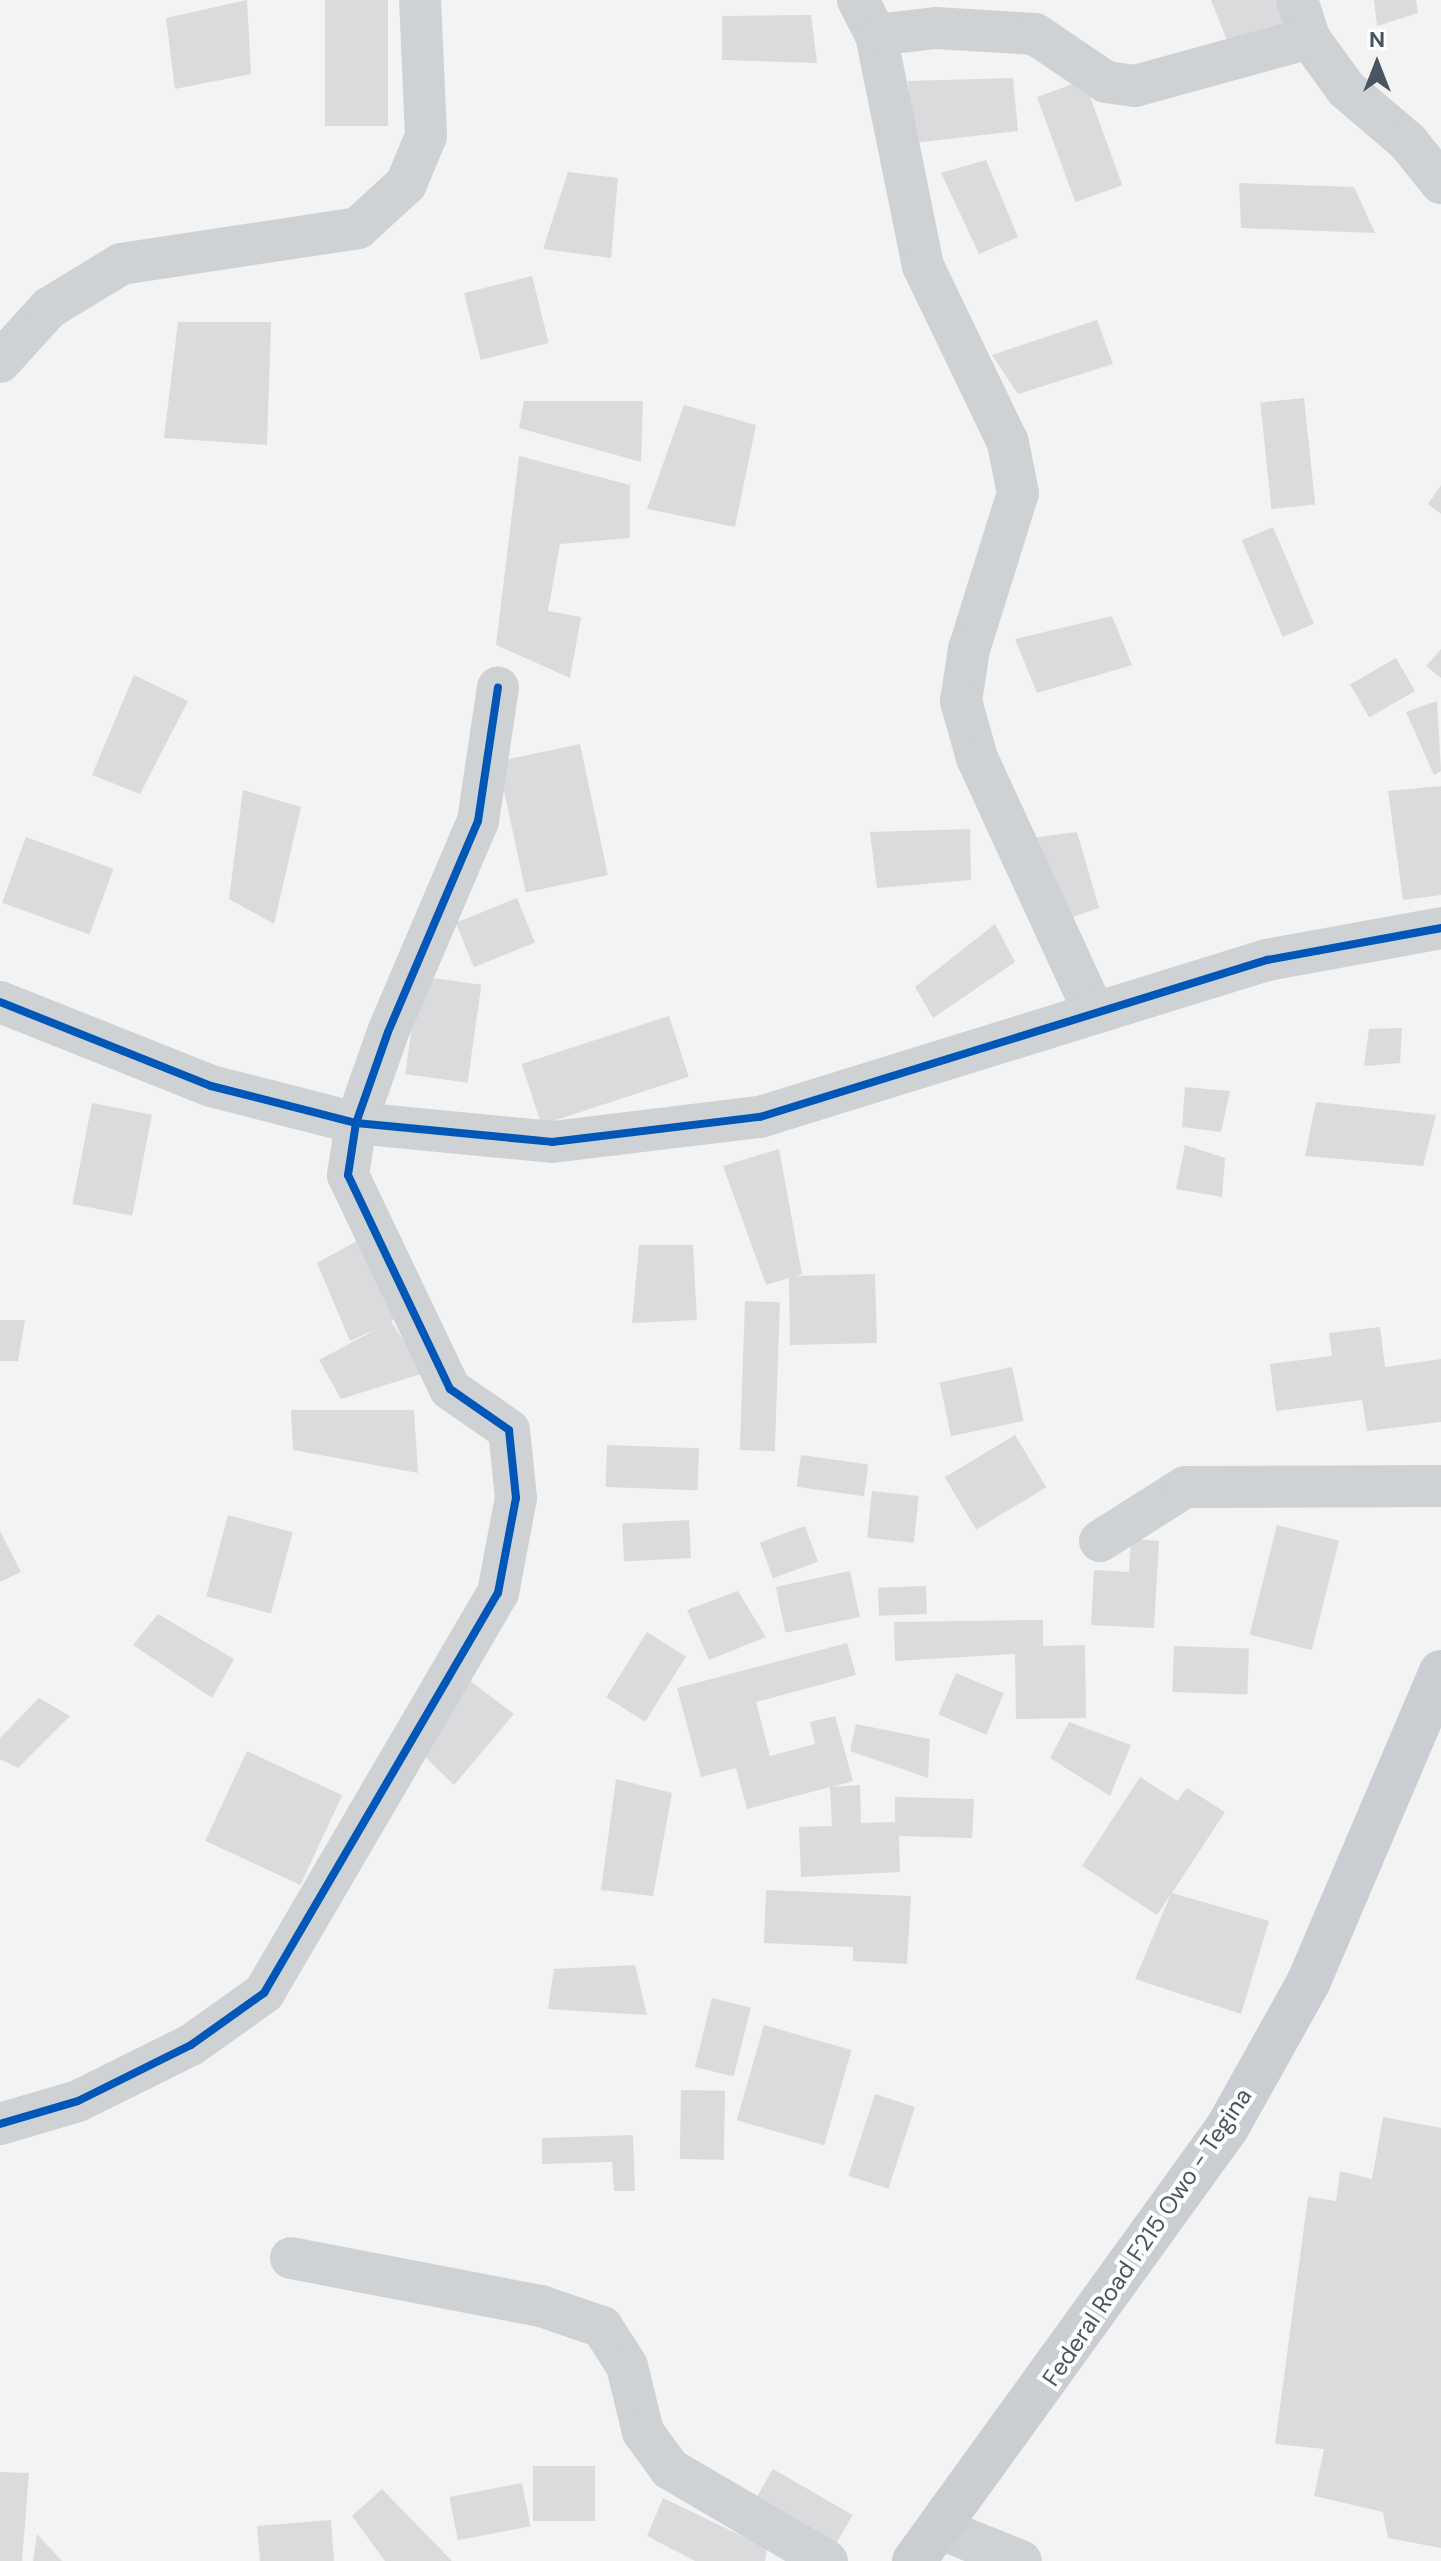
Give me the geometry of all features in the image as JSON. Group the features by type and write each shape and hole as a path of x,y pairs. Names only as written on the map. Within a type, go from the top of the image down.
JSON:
{"main road":[{"name":"Federal Road F215 Owo - Tegina","path":"928,2545 1227,2128 1309,1981 1441,1672"}],"street":[{"path":"0,362 49,308 121,264 358,228 406,184 426,136 420,0"},
{"path":"1093,1010 977,758 961,701 969,649 1018,493 1008,443 923,266 867,18 936,28 1035,34 1106,82 1135,86 1303,19 1346,89 1408,142 1441,183"},
{"path":"0,2124 78,2101 191,2045 264,1993 498,1593 516,1498 509,1430 450,1389 365,1221 348,1175 356,1123 478,821 498,687"},
{"path":"0,1002 211,1086 356,1123 552,1142 760,1117 1093,1010 1267,960 1441,928"},
{"path":"1100,1541 1185,1487 1441,1486"},
{"path":"291,2258 541,2306 602,2327 627,2366 643,2432 670,2469 827,2561"},
{"path":"928,2545 1021,2561"}],"building":[{"path":"247,0 251,74 175,89 166,18"},
{"path":"325,0 388,0 388,126 325,126"},
{"path":"1211,0 1275,0 1289,28 1229,45"},
{"path":"1374,0 1416,0 1418,13 1377,26"},
{"path":"811,15 817,63 722,60 722,16"},
{"path":"1013,78 1018,131 912,143 908,81"},
{"path":"1084,80 1122,185 1075,202 1037,97"},
{"path":"986,160 1018,237 979,254 941,173"},
{"path":"568,172 618,178 611,258 543,249"},
{"path":"1239,183 1354,187 1375,233 1241,228"},
{"path":"532,276 549,343 481,360 464,293"},
{"path":"1097,320 1113,364 1018,394 992,355"},
{"path":"178,322 271,322 267,445 164,438"},
{"path":"1304,398 1315,504 1271,509 1260,403"},
{"path":"524,401 643,401 641,462 519,428"},
{"path":"684,405 756,425 735,527 647,509"},
{"path":"519,456 630,485 630,538 560,544 548,611 581,617 570,678 496,645"},
{"path":"1441,485 1441,514 1428,504"},
{"path":"1273,527 1314,624 1283,637 1242,540"},
{"path":"1112,616 1132,665 1037,693 1015,639"},
{"path":"1441,649 1441,678 1426,666"},
{"path":"1396,658 1415,691 1369,717 1350,684"},
{"path":"134,675 188,701 140,794 92,775"},
{"path":"1437,701 1441,771 1434,775 1406,712"},
{"path":"580,744 608,875 526,893 498,761"},
{"path":"1441,786 1441,895 1403,900 1388,791"},
{"path":"243,790 301,807 274,924 229,899"},
{"path":"970,829 971,880 877,888 870,832"},
{"path":"1077,832 1099,908 1063,920 1031,838"},
{"path":"26,837 113,869 89,935 2,903"},
{"path":"517,898 535,943 474,967 456,923"},
{"path":"995,924 1015,962 933,1018 915,987"},
{"path":"419,976 481,985 468,1083 405,1074"},
{"path":"669,1016 689,1077 541,1125 522,1064"},
{"path":"1402,1028 1400,1063 1364,1066 1369,1029"},
{"path":"1185,1087 1230,1091 1221,1132 1182,1127"},
{"path":"1316,1102 1436,1115 1423,1166 1305,1156"},
{"path":"92,1103 152,1115 132,1216 72,1204"},
{"path":"1185,1145 1225,1158 1222,1197 1176,1189"},
{"path":"779,1149 802,1274 796,1276 875,1274 877,1343 790,1345 789,1278 766,1285 723,1166"},
{"path":"368,1235 409,1312 391,1321 424,1373 341,1399 319,1360 377,1329 350,1341 317,1263"},
{"path":"639,1245 693,1245 697,1320 632,1323"},
{"path":"745,1301 780,1302 775,1451 740,1450"},
{"path":"0,1320 25,1320 18,1361 0,1361"},
{"path":"1380,1327 1385,1367 1441,1359 1441,1422 1367,1431 1362,1400 1276,1411 1270,1364 1332,1356 1329,1333"},
{"path":"1012,1367 1023,1421 951,1436 940,1382"},
{"path":"291,1410 414,1410 418,1473 293,1450"},
{"path":"1015,1435 1046,1487 976,1530 945,1477"},
{"path":"607,1445 699,1448 697,1490 606,1487"},
{"path":"801,1455 868,1464 864,1496 797,1487"},
{"path":"872,1491 919,1496 914,1543 867,1538"},
{"path":"228,1515 293,1532 271,1613 206,1596"},
{"path":"689,1520 691,1558 624,1561 622,1524"},
{"path":"1277,1525 1339,1540 1312,1650 1250,1635"},
{"path":"805,1526 818,1562 773,1578 760,1542"},
{"path":"0,1531 21,1572 0,1582"},
{"path":"1131,1539 1159,1541 1154,1628 1091,1625 1094,1570 1129,1572"},
{"path":"850,1571 860,1617 785,1633 776,1587"},
{"path":"926,1586 927,1614 879,1616 878,1588"},
{"path":"738,1591 766,1637 709,1660 687,1610"},
{"path":"158,1614 234,1659 212,1698 133,1645"},
{"path":"1043,1620 1043,1646 1085,1645 1086,1718 1016,1719 1015,1654 895,1661 894,1622"},
{"path":"647,1632 686,1656 645,1722 606,1697"},
{"path":"847,1643 856,1675 756,1702 770,1756 815,1744 810,1722 835,1716 853,1781 832,1787 860,1785 861,1823 895,1822 895,1797 974,1799 972,1838 899,1836 900,1872 801,1877 799,1827 832,1826 830,1787 747,1809 736,1768 701,1777 677,1688"},
{"path":"1174,1646 1249,1649 1247,1695 1172,1692"},
{"path":"956,1673 1004,1693 986,1735 938,1714"},
{"path":"465,1677 514,1714 454,1785 413,1745"},
{"path":"39,1698 70,1716 18,1768 0,1759 0,1738"},
{"path":"1069,1722 1131,1745 1110,1796 1050,1758"},
{"path":"856,1724 930,1739 928,1778 850,1751"},
{"path":"247,1751 342,1795 300,1885 205,1841"},
{"path":"1140,1777 1177,1801 1187,1788 1225,1812 1172,1893 1269,1921 1241,2014 1135,1979 1171,1894 1157,1915 1082,1866"},
{"path":"616,1779 672,1793 653,1896 601,1890"},
{"path":"766,1890 911,1896 907,1964 853,1961 853,1947 764,1943"},
{"path":"635,1965 647,2015 548,2009 554,1969"},
{"path":"712,1998 751,2008 734,2077 695,2067"},
{"path":"764,2025 851,2050 824,2145 737,2120"},
{"path":"681,2090 725,2091 724,2160 680,2159"},
{"path":"875,2094 915,2107 888,2189 848,2176"},
{"path":"1383,2117 1441,2128 1441,2548 1388,2538 1383,2512 1314,2496 1324,2449 1275,2444 1308,2197 1336,2201 1340,2171 1372,2179"},
{"path":"633,2135 635,2191 614,2191 612,2162 542,2164 542,2138"},
{"path":"533,2466 595,2466 595,2521 533,2521"},
{"path":"773,2469 853,2515 833,2550 753,2504"},
{"path":"0,2472 29,2473 22,2561 0,2561"},
{"path":"522,2483 530,2526 458,2540 449,2497"},
{"path":"382,2489 452,2561 385,2561 352,2516"},
{"path":"663,2498 767,2548 765,2561 695,2561 647,2536"},
{"path":"331,2520 334,2561 260,2561 257,2526"},
{"path":"37,2534 62,2561 33,2561"}],"cycle path":[{"path":"0,2124 78,2101 191,2045 264,1993 498,1593 516,1498 509,1430 450,1389 348,1175 356,1123 388,1032 478,821 498,687"},
{"path":"0,1002 211,1086 356,1123 552,1142 760,1117 1267,960 1441,928"}]}
